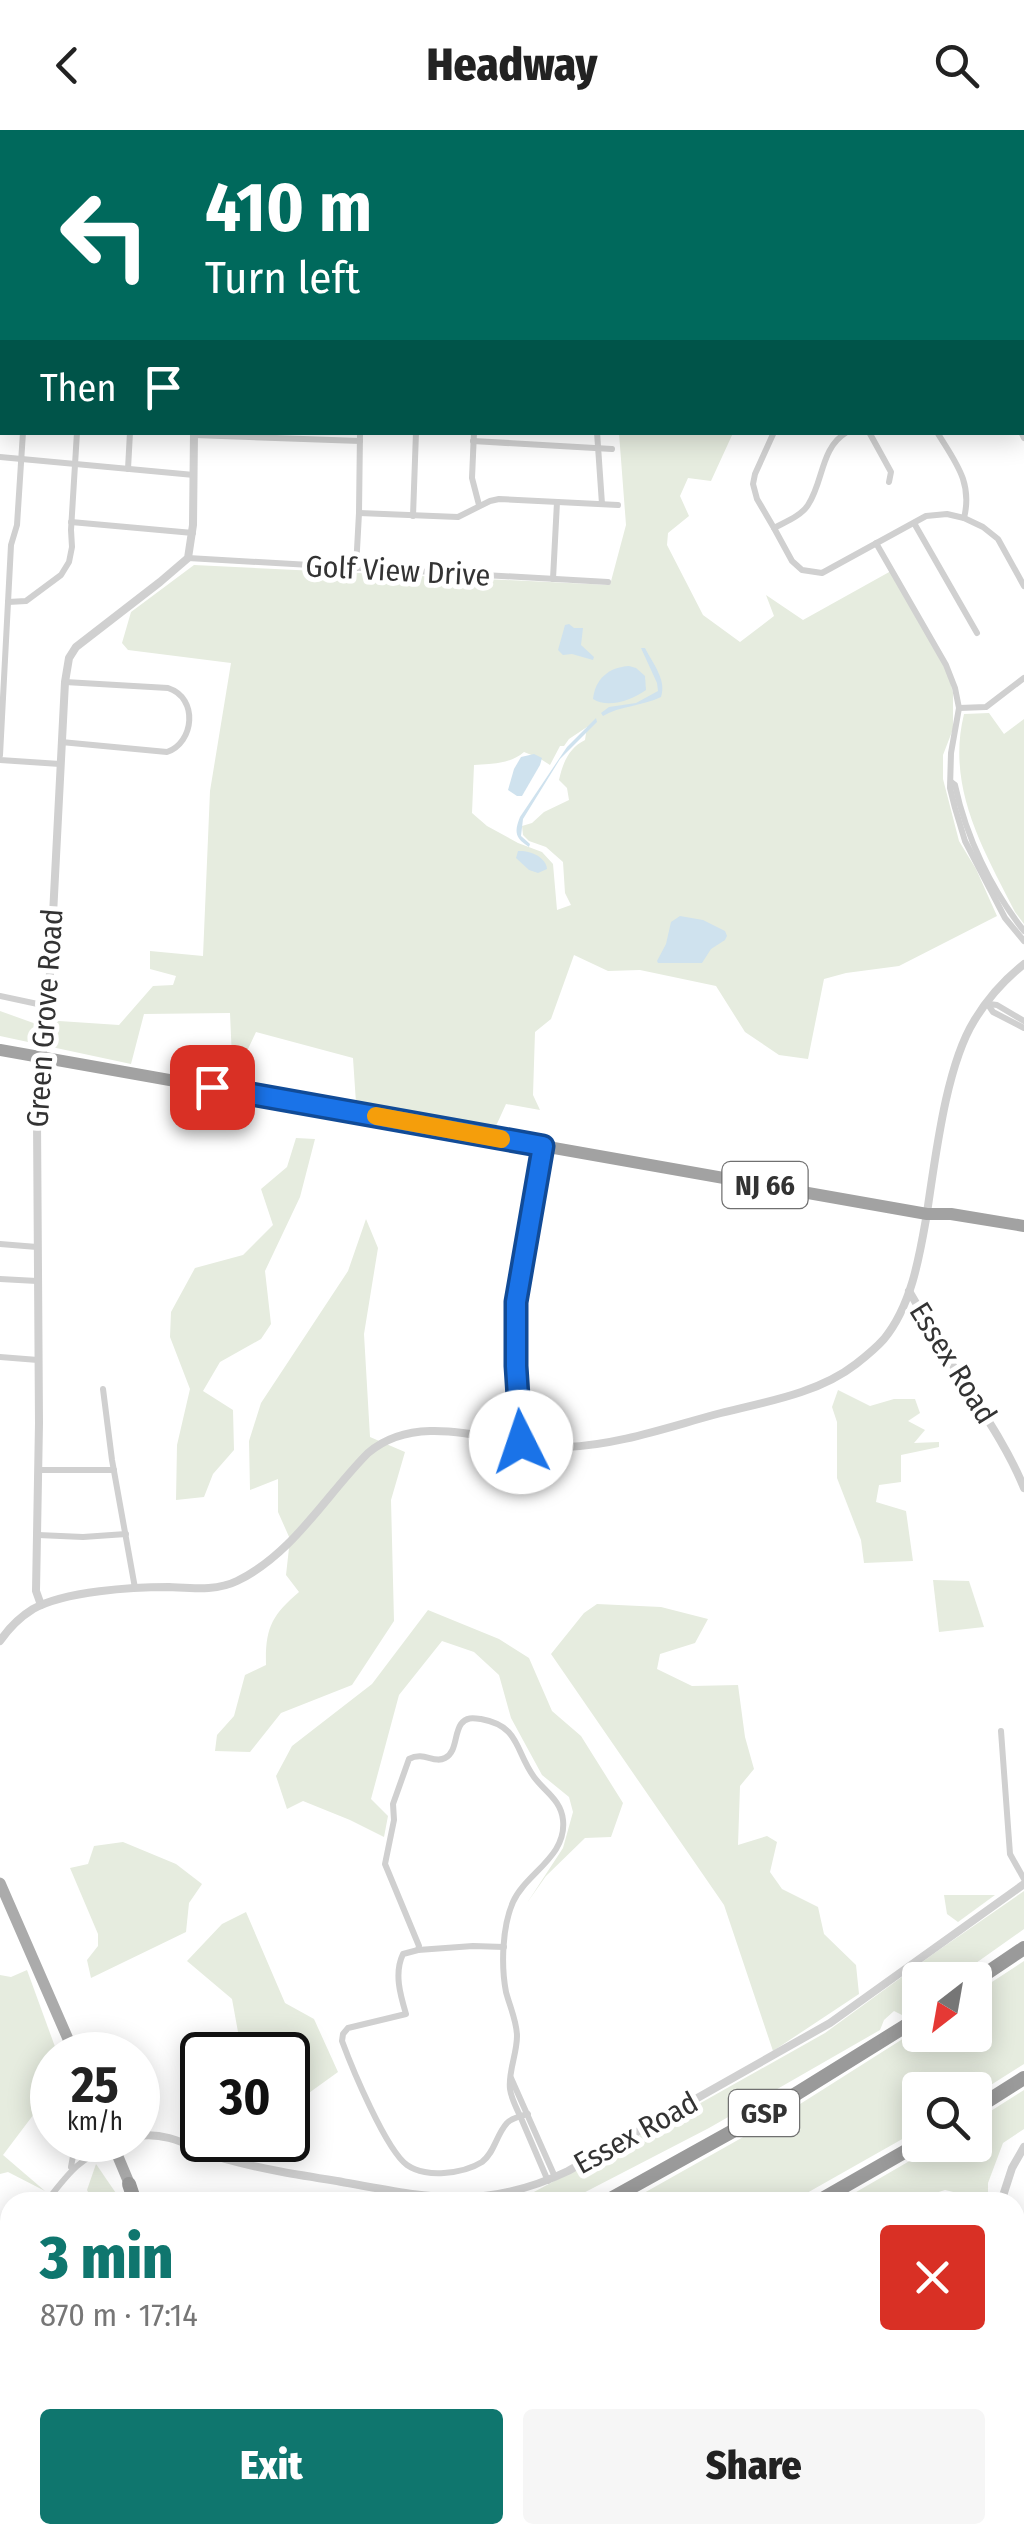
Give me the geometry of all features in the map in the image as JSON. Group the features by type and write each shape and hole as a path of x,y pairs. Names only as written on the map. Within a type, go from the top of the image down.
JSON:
{"highway":[{"name":"NJ 66","path":"0,1050 927,1214 952,1214 1024,1226"},
{"name":"NJ 66","path":"927,1214 948,1222 1024,1235"},
{"path":"992,1970 1024,1948"},
{"name":"GSP","path":"623,2192 767,2112 902,2029"},
{"path":"992,2098 1024,2078"},
{"path":"834,2192 902,2153"},
{"path":"129,2184 132,2192"}],"main road":[{"path":"0,1883 65,2032"},
{"path":"122,2162 129,2184"}],"street":[{"path":"22,435 17,524 11,545 3,627 0,758 60,764"},
{"path":"8,602 26,601 61,575 69,562 76,435"},
{"path":"128,469 130,435"},
{"path":"188,558 194,435"},
{"path":"249,435 360,437 356,568"},
{"path":"413,516 416,435"},
{"path":"597,435 602,504"},
{"path":"773,435 753,484 757,499 792,561 802,570 822,573 926,516 948,514 983,527 998,539 1024,586"},
{"path":"774,528 809,504 834,440 842,435"},
{"path":"870,435 891,472 889,482"},
{"path":"940,435 964,478 968,502 964,518"},
{"path":"479,506 472,478 473,437 612,448"},
{"path":"0,457 194,475"},
{"path":"359,513 458,517 500,499 618,505"},
{"path":"552,579 557,502"},
{"path":"72,522 192,533"},
{"path":"914,523 977,633"},
{"path":"876,543 956,688 959,708 951,753 955,808 965,841 1024,942"},
{"name":"Golf View Drive","path":"188,558 608,582"},
{"name":"Green Grove Road","path":"41,1606 36,1591 37,1120 65,682 69,658 76,648 188,558"},
{"path":"959,708 986,707 1024,678"},
{"path":"61,742 173,751 184,741 190,711 186,698 175,689 65,682"},
{"path":"1011,920 1024,931"},
{"path":"0,1640 17,1621 41,1606 63,1599 135,1588 211,1588 239,1580 290,1540 368,1452 397,1435 441,1431 566,1447 625,1438 764,1402 820,1384 850,1368 880,1344 909,1291 918,1264 952,1079 971,1026 1007,979 1024,964"},
{"path":"0,996 47,1006"},
{"path":"987,1003 997,1005 1024,1024"},
{"path":"521,1442 516,1302 543,1146"},
{"path":"0,1244 37,1248"},
{"path":"0,1280 37,1281"},
{"name":"Essex Road","path":"909,1291 998,1434 1024,1488"},
{"path":"0,1357 38,1360"},
{"path":"103,1388 135,1588"},
{"path":"38,1470 114,1470"},
{"path":"38,1535 126,1534"},
{"path":"418,1950 385,1864 394,1825 394,1804 409,1759 417,1755 446,1758 460,1726 468,1718 494,1722 506,1728 518,1742 532,1776 554,1798 564,1821 559,1844 512,1904 504,1947 506,1989 517,2034 511,2076 551,2179"},
{"path":"1001,1731 1010,1854 1024,1882"},
{"name":"Essex Road","path":"511,2192 551,2179 830,2024 1024,1882"},
{"path":"504,1947 440,1947 403,1954 399,1966 400,1994 406,2014 348,2028 342,2035 389,2145 408,2166 421,2171 454,2172 470,2168 484,2161 505,2125 524,2116"},
{"name":"Essex Road","path":"160,2136 250,2166 402,2192"},
{"path":"1003,2192 1023,2151"},
{"path":"68,2173 71,2162"},
{"path":"54,2192 80,2162"}],"shaded area":[{"path":"619,435 732,435 711,481 688,478 680,496 689,516 668,533 667,545 703,615 740,642 774,616 766,595 803,620 891,571 946,665 953,693 953,729 943,755 943,779 959,841 997,916 899,966 824,979 808,1059 779,1055 745,1032 716,986 640,970 608,971 574,955 551,1019 535,1032 533,1095 540,1110 506,1104 496,1126 356,1103 353,1058 256,1032 233,1081 230,1013 144,1014 131,1064 0,1036 0,1011 39,1025 59,1021 119,1025 153,986 173,985 176,976 150,969 150,951 203,956 210,791 231,663 128,650 122,643 131,612 194,565 610,585 626,525","holes":["587,727 585,740 565,762 559,780 567,788 569,800 522,826 529,841 546,847 563,862 565,893 571,905 557,910 553,864 542,852 487,826 472,813 474,765 507,761 524,752 550,765 560,746"]},
{"path":"989,713 1004,734 1024,719 1024,924 980,841 964,792 960,741 964,714"},
{"path":"296,1138 315,1139 300,1197 265,1271 271,1324 261,1339 220,1362 203,1391 233,1410 234,1450 213,1474 204,1497 176,1500 177,1445 190,1389 170,1337 171,1312 195,1268 243,1255 273,1225 261,1189 287,1167"},
{"path":"366,1219 378,1248 364,1334 370,1437 405,1452 391,1500 394,1621 352,1685 281,1713 250,1752 215,1751 217,1735 234,1716 245,1675 266,1665 272,1623 299,1592 286,1575 290,1539 278,1512 278,1479 250,1490 249,1441 261,1403 348,1271"},
{"path":"838,1390 870,1406 894,1399 915,1399 920,1413 908,1421 925,1430 914,1443 939,1442 939,1447 901,1455 901,1482 879,1485 876,1502 906,1511 913,1561 864,1563 861,1540 837,1478 837,1422 832,1407"},
{"path":"933,1580 969,1581 984,1627 939,1632"},
{"path":"597,1604 661,1607 708,1619 695,1643 660,1654 657,1669 692,1686 738,1685 754,1769 740,1786 738,1845 767,1836 777,1842 770,1872 782,1889 818,1907 824,1934 856,1965 859,1994 773,2051 724,1905 551,1654 584,1613"},
{"path":"428,1610 499,1639 529,1658 552,1711 581,1736 623,1803 611,1837 585,1838 546,1876 527,1903 563,1848 573,1812 569,1797 542,1775 511,1718 499,1675 474,1652 442,1641 399,1695 371,1799 388,1816 384,1837 303,1801 287,1809 276,1776 292,1746 372,1684"},
{"path":"123,1842 176,1864 202,1884 189,1903 186,1932 91,1978 87,1960 98,1946 98,1934 70,1868 88,1864 94,1846"},
{"path":"1024,1891 1024,1929 977,1962 922,1962"},
{"path":"944,1895 995,1895 958,1922 947,1914"},
{"path":"246,1912 285,2003 314,2019 338,2072 310,2092 310,2032 238,2032 232,1999 187,1961 222,1924"},
{"path":"1024,1961 1024,2064 992,2084 992,2072 902,2072 902,2139 809,2192 646,2192 789,2111 902,2039 902,2052 992,2052 992,1982"},
{"path":"27,1970 50,2032 30,2032 30,2119 3,2155 45,2191 8,2172 0,2174 0,1975 11,1977"},
{"path":"902,1977 902,2015 894,2011 880,2030 709,2128 585,2192 534,2192 697,2105 825,2033"},
{"path":"1024,2090 1024,2129 1003,2143 988,2192 856,2192 908,2162 992,2162 992,2110"},
{"path":"96,2164 115,2192 88,2192"}],"water":[{"path":"565,625 583,628 581,645 593,660 563,655 558,650"},
{"path":"641,648 645,648 658,672 661,697 603,716 601,713 609,707 636,703 658,691"},
{"path":"629,666 645,676 646,690 620,702 593,699 604,675"},
{"path":"596,718 597,722 560,759 523,819 521,836 529,847 517,834 520,817 567,747"},
{"path":"534,754 542,758 540,765 522,796 517,796 508,790 514,769 521,757"},
{"path":"518,851 537,855 547,869 538,873 529,870 516,858"},
{"path":"680,916 703,920 725,931 727,936 702,963 658,963 671,922"}],"slow traffic":[{"path":"376,1116 501,1139"}],"route":[{"path":"212,1087 543,1146 516,1302 521,1442"}]}
